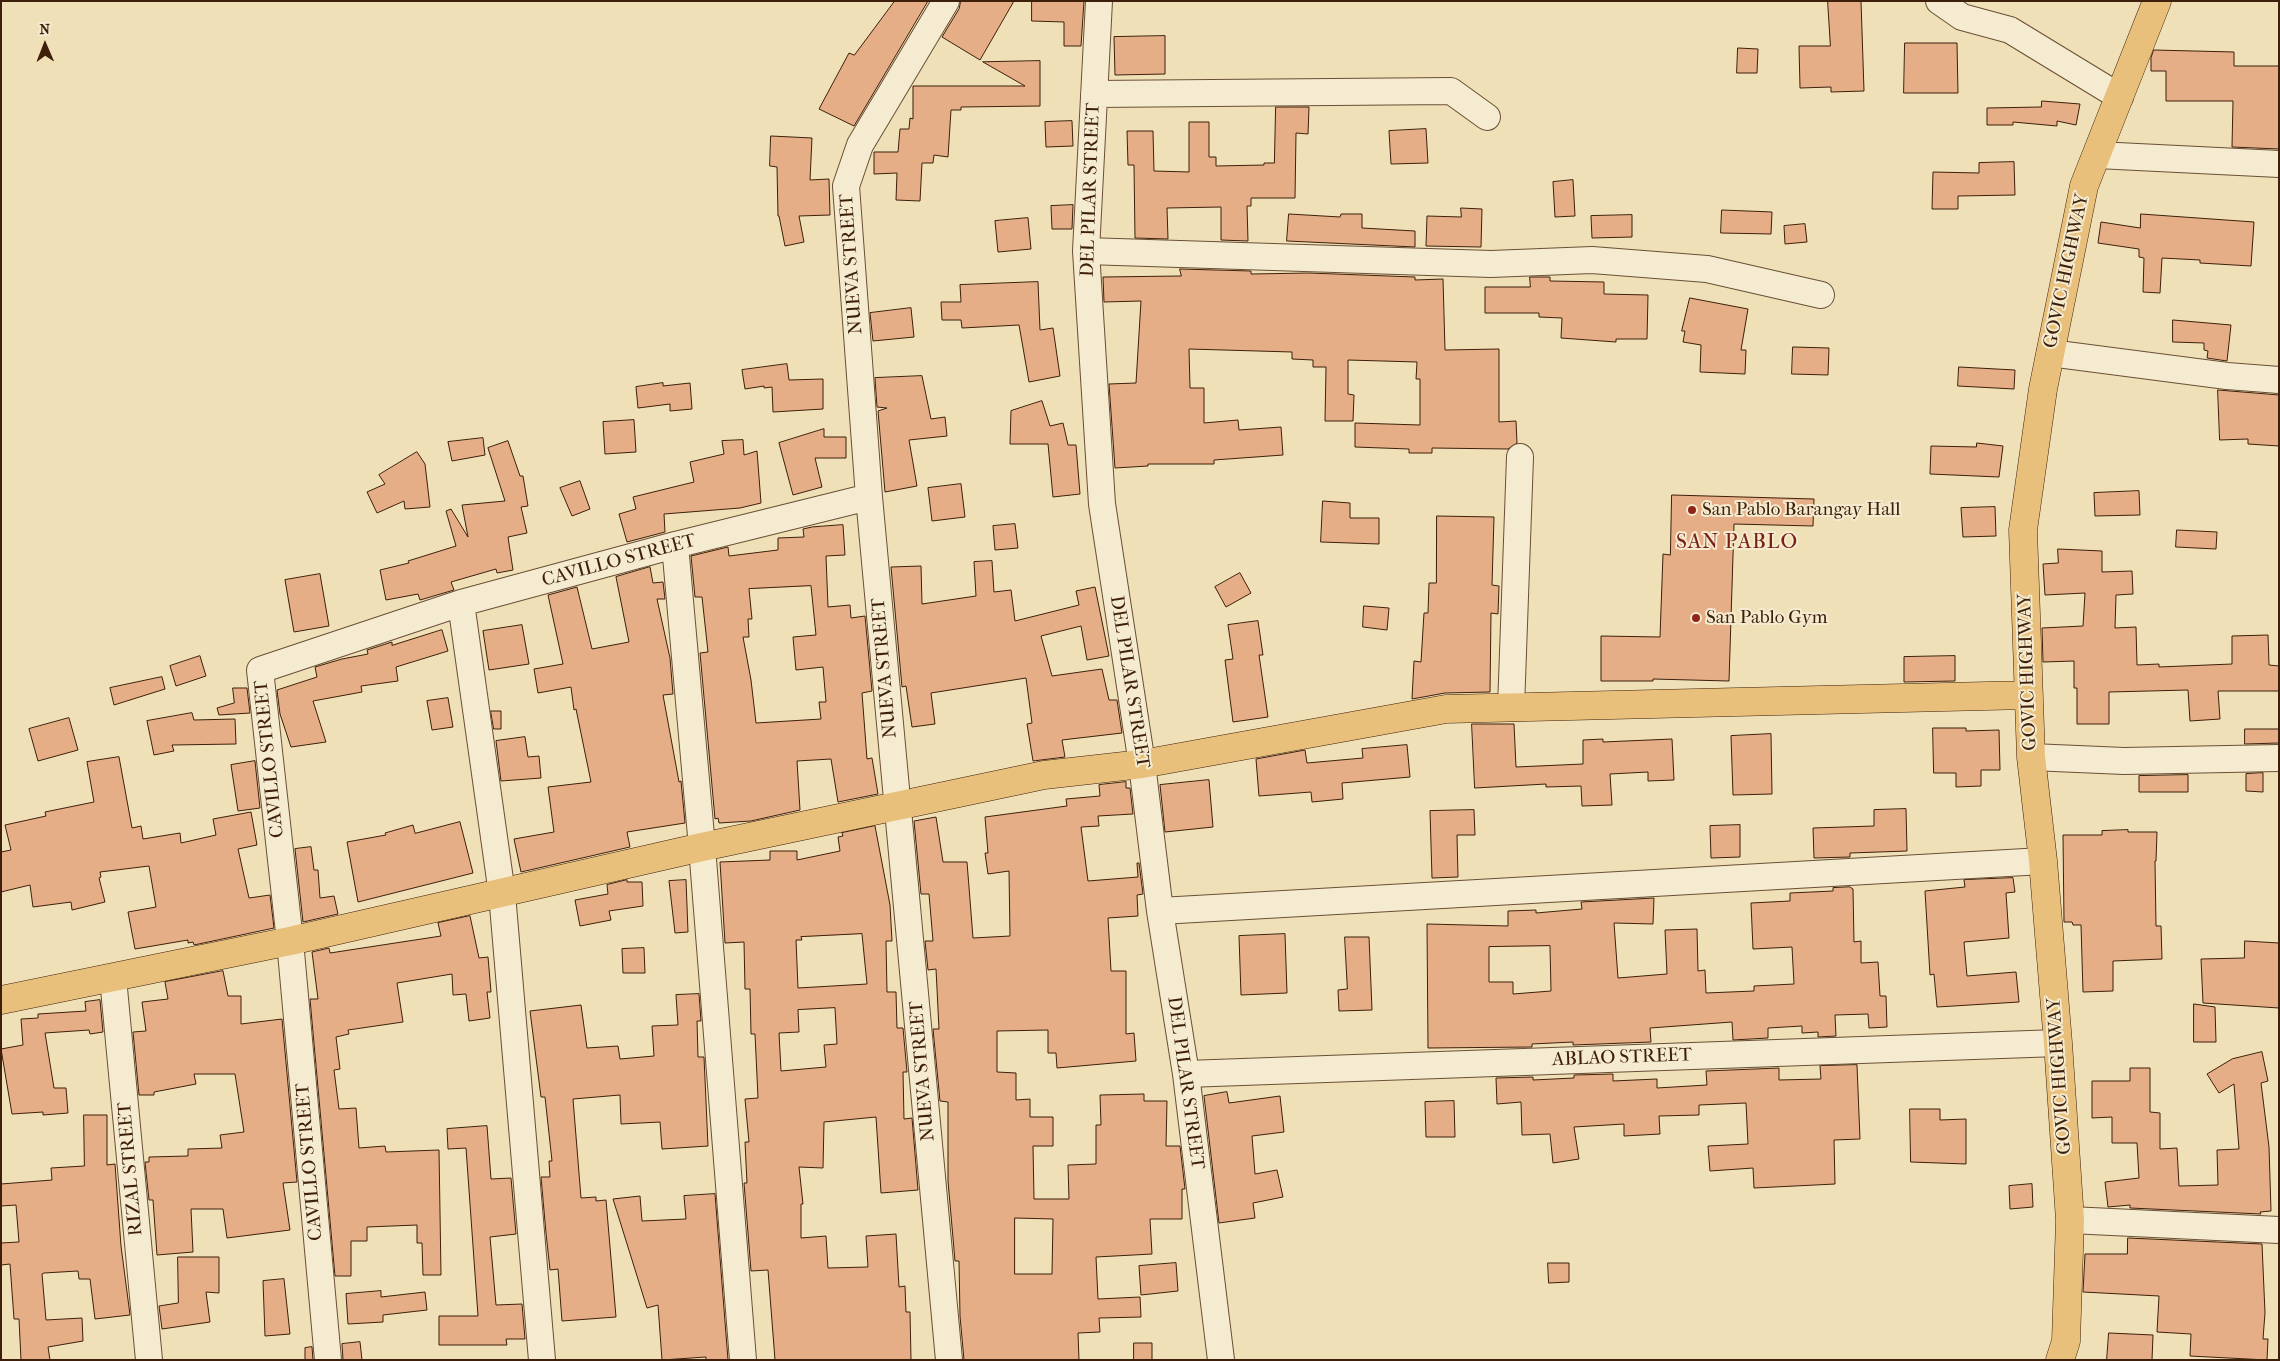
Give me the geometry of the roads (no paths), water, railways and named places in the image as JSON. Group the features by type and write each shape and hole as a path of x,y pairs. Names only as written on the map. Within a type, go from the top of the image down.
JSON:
{"main road":[{"name":"GOVIC HIGHWAY","path":"2060,1360 2066,1341 2070,1220 2043,861 2031,757 2023,530 2043,389 2084,186 2157,1"},
{"path":"1,1000 290,941 702,847 898,805 1044,776 1142,764 1446,709 2028,695"}],"street":[{"name":"NUEVA STREET","path":"946,1 860,145 846,186 869,497 949,1360"},
{"name":"DEL PILAR STREET","path":"1099,1 1086,251 1102,504 1142,764 1160,911 1186,1074 1221,1360"},
{"path":"1939,1 1962,17 2010,30 2120,97"},
{"path":"1094,94 1451,91 1487,117"},
{"path":"2097,155 2279,164"},
{"path":"1086,251 1491,264 1592,260 1707,269 1821,295"},
{"path":"2050,353 2227,376 2279,380"},
{"path":"1511,708 1520,456"},
{"name":"CAVILLO STREET","path":"328,1360 290,941 260,670 461,603 675,545 869,497"},
{"path":"675,545 702,847 743,1360"},
{"path":"461,603 502,894 542,1360"},
{"path":"2031,757 2124,761 2279,758"},
{"path":"1160,911 2043,861"},
{"name":"RIZAL STREET","path":"113,978 149,1360"},
{"name":"ABLAO STREET","path":"1186,1074 2058,1043"},
{"path":"2070,1220 2279,1230"}],"place":[{"name":"San Pablo Barangay Hall","path":"1692,510"},
{"name":"San Pablo Gym","path":"1696,618"}],"district":[{"name":"SAN PABLO","path":"1737,543"}]}
